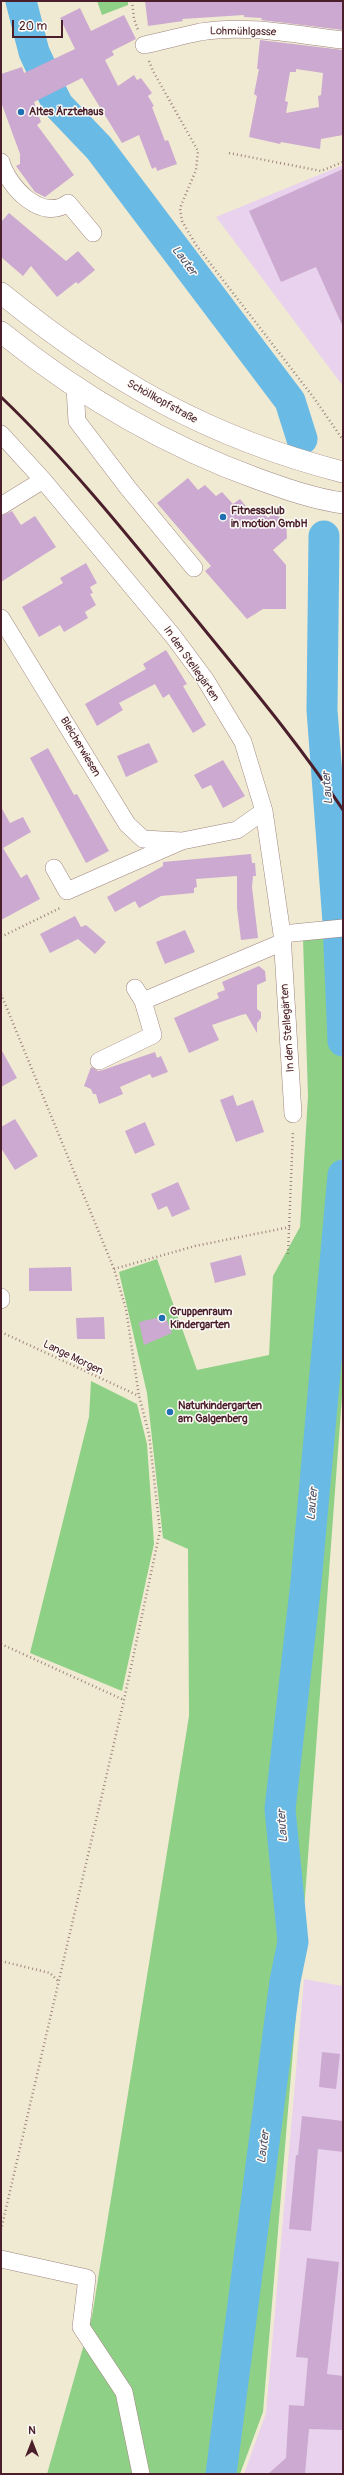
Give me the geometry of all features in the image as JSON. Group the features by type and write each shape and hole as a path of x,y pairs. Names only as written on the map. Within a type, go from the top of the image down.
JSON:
{"main road":[{"name":"Schöllkopfstraße","path":"1,293 80,353 160,404 243,442 290,458 343,472"},
{"path":"1,332 75,388 148,431 192,453 288,490 343,503"}],"street":[{"name":"Lohmühlgasse","path":"144,45 201,32 235,30 264,31 343,40"},
{"path":"1,162 15,187 39,207 49,210 62,207 68,203 93,233"},
{"path":"75,388 77,421 128,488 194,568"},
{"name":"In den Stellegärten","path":"1,434 43,480 123,574 204,679 243,742 264,811 282,938 293,1114"},
{"path":"1,506 43,480"},
{"name":"Bleicherwiesen","path":"1,618 127,824 143,839 182,841"},
{"name":"Bleicherwiesen","path":"54,868 67,891 182,841 237,830 264,811"},
{"path":"99,1061 153,1035 139,995 282,938 309,931 343,928"},
{"path":"1,2259 87,2278 81,2327 124,2392 141,2474"}],"path":[{"path":"132,1 134,19 153,71 198,151 196,170 180,208 182,221 196,245 314,398 343,440"},
{"path":"229,153 321,171 343,162"},
{"path":"1,937 68,904"},
{"path":"1,994 114,1269 126,1309 139,1396 149,1434 160,1531 124,1700 1,2230"},
{"path":"288,1254 293,1114"},
{"path":"114,1269 196,1246 290,1227"},
{"name":"Lange Morgen","path":"1,1332 139,1396"},
{"path":"1,1644 124,1700"},
{"path":"1,1961 50,1973 59,1983"}],"shaded area":[{"path":"343,165 343,386 216,217"},
{"path":"304,1979 343,1986 343,2474 244,2474 266,2413"}],"green space":[{"path":"97,1 128,1 128,5 102,15"},
{"path":"343,935 343,1383 299,1978 263,2412 240,2474 47,2474 92,2316 189,1716 188,1549 163,1538 147,1393 119,1272 157,1259 197,1370 269,1355 273,1276 300,1227 308,1096 303,939"},
{"path":"91,1381 137,1404 147,1444 154,1544 122,1691 30,1653 89,1417"}],"building":[{"path":"145,1 343,1 343,30 261,20 262,18 244,17 244,15 182,19 183,21 148,26"},
{"path":"80,8 91,31 124,15 136,39 112,51 114,55 105,60 118,86 134,75 137,80 141,78 152,93 148,96 154,106 152,107 165,141 168,140 177,164 157,171 156,167 152,169 139,135 122,143 82,78 34,102 41,122 37,125 74,175 45,197 35,192 16,166 20,164 20,154 1,102 1,74 22,67 24,73 75,49 60,18"},
{"path":"260,40 343,50 343,135 321,139 320,149 281,142 280,144 249,137 257,96 254,94 259,69 257,69","holes":["296,69 323,73 321,95 318,96 319,107 286,113 288,102 285,101 290,72 296,72"]},
{"path":"343,169 343,327 316,267 281,282 249,211"},
{"path":"9,213 66,261 78,251 95,270 78,284 76,282 57,297 31,266 23,276 1,257 1,222"},
{"path":"188,478 198,490 205,485 216,496 222,492 233,504 240,499 250,511 257,506 268,518 272,514 286,519 287,538 273,550 286,565 286,609 263,609 247,619 205,571 211,566 157,503"},
{"path":"12,511 21,525 35,516 56,547 1,582 1,516"},
{"path":"86,563 97,583 90,587 93,593 90,594 96,605 85,612 88,618 64,632 60,625 39,637 22,607 63,583 60,578"},
{"path":"166,650 187,684 183,686 206,725 193,733 169,694 163,698 155,684 119,703 123,710 97,726 85,704 146,669 143,664"},
{"path":"149,743 158,762 126,777 117,756"},
{"path":"48,748 74,795 77,794 109,851 86,863 30,758"},
{"path":"223,760 245,796 223,808 211,785 202,789 194,775"},
{"path":"1,807 10,823 23,817 31,832 3,848 21,878 27,874 40,899 1,920"},
{"path":"251,854 252,863 255,863 256,876 253,876 252,887 258,938 241,940 237,908 237,876 196,879 197,887 194,888 194,893 161,896 139,908 135,901 115,912 107,897 163,866 163,862"},
{"path":"75,916 81,927 86,925 106,942 95,954 78,939 50,953 40,934"},
{"path":"185,930 195,952 165,964 156,942"},
{"path":"259,966 265,971 266,981 257,985 257,1009 261,1012 261,1018 257,1023 257,1033 246,1014 241,1015 212,1025 219,1040 189,1053 174,1018 219,998 217,993 225,990 222,982"},
{"path":"1,1049 17,1078 1,1087"},
{"path":"155,1052 157,1058 161,1056 168,1072 152,1078 150,1074 120,1087 123,1094 99,1104 96,1094 93,1094 91,1089 84,1086 91,1067 98,1071 103,1070"},
{"path":"233,1095 237,1106 253,1100 264,1132 236,1142 220,1100"},
{"path":"15,1119 38,1156 15,1170 1,1148 1,1127"},
{"path":"145,1122 155,1145 135,1154 125,1131"},
{"path":"178,1182 190,1209 172,1217 167,1206 158,1210 151,1194"},
{"path":"241,1255 246,1275 215,1283 210,1263"},
{"path":"71,1267 72,1291 29,1291 29,1268"},
{"path":"165,1316 172,1333 144,1345 139,1322"},
{"path":"104,1317 105,1339 77,1339 76,1318"},
{"path":"322,2052 340,2054 336,2089 319,2087"},
{"path":"302,2116 343,2121 343,2152 318,2149 311,2231 289,2229 296,2155 298,2155"},
{"path":"307,2258 339,2262 327,2374 343,2376 343,2430 309,2429 305,2474 268,2474 286,2458 289,2405 304,2406 308,2358 296,2357"}],"waterway":[{"name":"Lauter","path":"21,1 34,52 40,65"},
{"name":"Lauter","path":"52,93 58,105 99,148 290,401 302,439"},
{"name":"Lauter","path":"324,536 322,710 338,922 343,1041"},
{"name":"Lauter","path":"221,2474 285,1981 293,1942 280,1809 306,1582 343,1175"}],"railway":[{"path":"1,397 53,450 125,533 271,712 308,760 343,810"}],"place":[{"name":"Altes Ärztehaus","path":"21,112"},
{"name":"Fitnessclub in motion GmbH","path":"223,517"},
{"name":"Gruppenraum Kindergarten","path":"162,1318"},
{"name":"Naturkindergarten am Galgenberg","path":"170,1412"}]}
